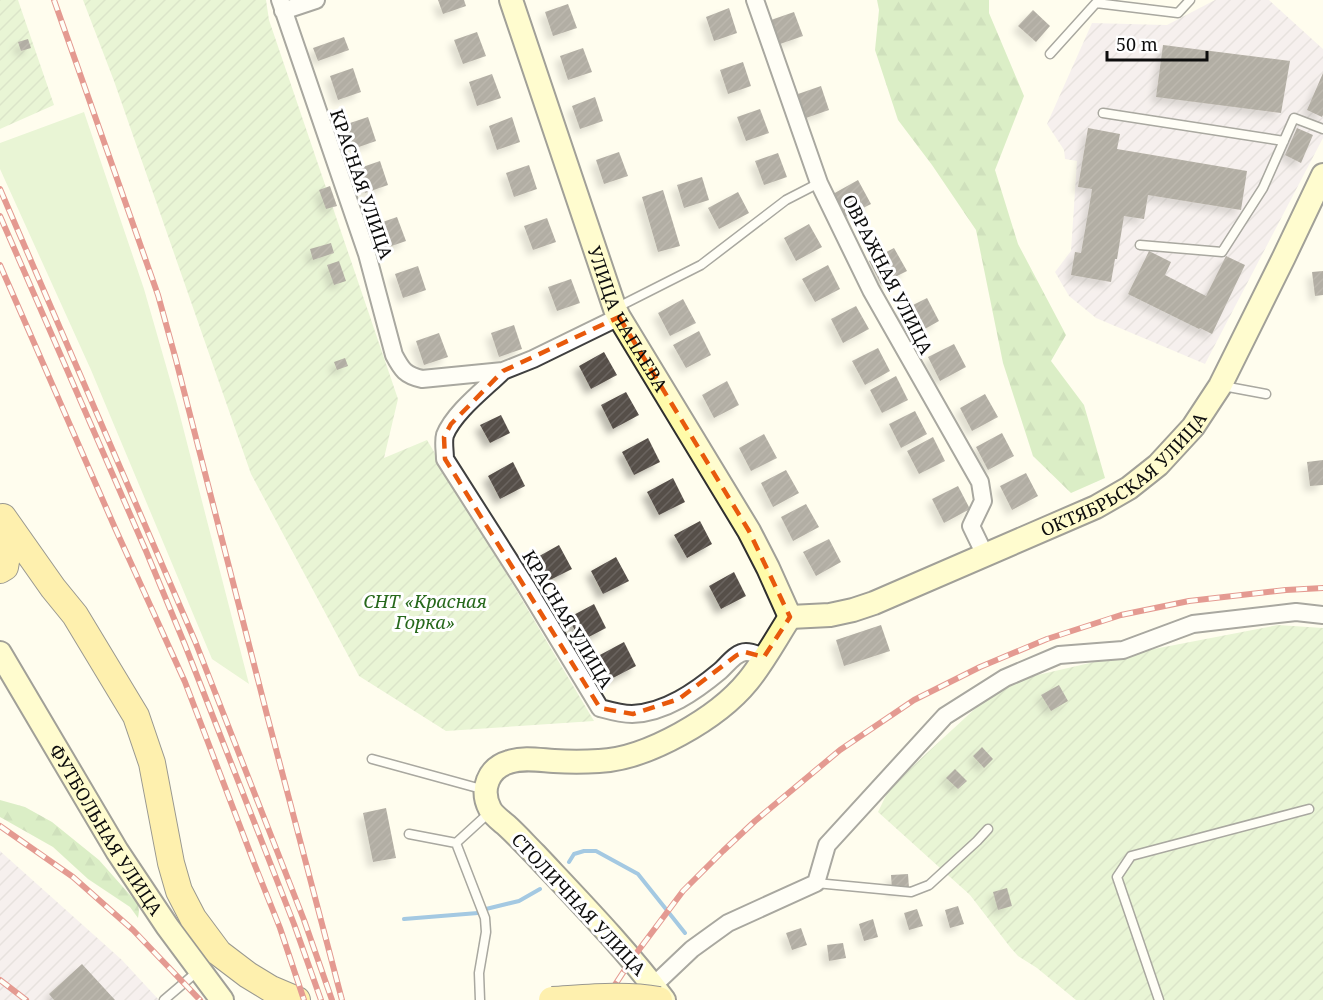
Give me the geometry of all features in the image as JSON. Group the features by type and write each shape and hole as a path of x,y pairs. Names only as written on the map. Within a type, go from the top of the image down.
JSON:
{"main road":[{"path":"2,515 8,529 9,549 2,569 38,578 53,588"},
{"path":"2,515 53,588 75,615 136,716 153,763 171,863 179,891 193,918 219,953 271,989 297,1000"},
{"path":"552,1000 646,998 659,995"}],"street":[{"path":"281,5 316,0"},
{"name":"УЛИЦА ЧАПАЕВА","path":"511,0 617,313 749,531 790,616"},
{"name":"ОВРАЖНАЯ УЛИЦА","path":"754,0 819,183 871,290 980,482 983,501 971,526 985,555"},
{"name":"КРАСНАЯ УЛИЦА","path":"281,5 367,254 394,355 400,367 411,376 422,379 503,371"},
{"name":"ОКТЯБРЬСКАЯ УЛИЦА","path":"790,616 830,615 874,603 1096,507 1129,488 1158,465 1193,427 1220,386 1323,175"},
{"path":"503,371 533,359 617,313"},
{"name":"КРАСНАЯ УЛИЦА","path":"503,371 466,406 451,424 444,437 445,459 600,708 633,714 653,710 703,685 737,655 745,652 764,657"},
{"path":"659,995 692,949 728,923 816,884 827,845 945,716 1005,678 1059,655 1123,650 1193,624 1296,612 1323,615"},
{"path":"488,800 487,779 495,769 508,762 602,761 630,755 660,744 692,727 726,704 748,681 790,616"},
{"name":"ФУТБОЛЬНАЯ УЛИЦА","path":"0,653 117,851 167,926 222,1000"},
{"name":"СТОЛИЧНАЯ УЛИЦА","path":"488,800 632,959 659,995"}],"lane":[{"path":"1050,54 1096,3 1178,13 1190,0"},
{"path":"1102,113 1284,141"},
{"path":"1140,245 1222,252 1263,188 1294,118 1323,129"},
{"path":"617,313 701,265 786,200 819,183"},
{"path":"1220,386 1266,393"},
{"path":"372,759 488,800 456,843"},
{"path":"1159,1000 1117,877 1131,856 1309,808"},
{"path":"816,884 911,892 929,885 988,829"},
{"path":"409,834 456,843"},
{"path":"456,843 484,918 486,932 478,973 480,1000"},
{"path":"164,1000 199,969"}],"highlighted area":[{"path":"619,317 749,531 790,617 764,657 745,652 737,655 679,699 633,714 600,708 445,459 444,437 451,424 503,371"}],"shaded area":[{"path":"1215,0 1269,0 1323,49 1323,138 1205,364 1096,318 1069,296 1055,272 1071,251 1077,161 1065,159 1064,150 1047,124 1092,23 1167,25"},
{"path":"0,851 122,960 159,1000 0,1000"}],"green space":[{"path":"0,0 18,0 54,105 0,129"},
{"name":"СНТ «Красная Горка»","path":"83,0 266,0 269,20 398,399 384,458 427,440 594,721 446,731 359,676 251,474 114,81"},
{"path":"877,0 989,0 989,13 1024,96 995,170 1018,244 1066,335 1051,361 1084,405 1105,478 1071,493 1033,456 1003,363 976,230 898,120 875,50 879,10"},
{"path":"84,112 144,289 177,404 249,684 212,659 91,370 0,169 0,143"},
{"path":"1278,625 1323,628 1323,1000 1076,1000 1037,968 1018,956 970,895 878,812 890,787 1003,683 1133,653"},
{"path":"0,800 25,807 52,822 99,860 138,904 138,918 130,907 88,879 53,847 0,817"}],"building":[{"path":"438,0 464,0 466,6 443,14"},
{"path":"568,4 577,28 553,36 545,12"},
{"path":"729,8 737,33 714,41 706,17"},
{"path":"1033,10 1050,26 1036,42 1018,26"},
{"path":"794,12 803,36 780,44 771,20"},
{"path":"477,32 486,56 463,64 454,40"},
{"path":"344,37 349,50 318,61 313,48"},
{"path":"28,39 31,48 21,51 18,42"},
{"path":"1163,45 1290,61 1281,113 1156,97"},
{"path":"583,48 592,72 568,80 560,56"},
{"path":"743,62 751,86 728,94 720,70"},
{"path":"353,68 361,92 338,100 330,76"},
{"path":"1323,73 1323,115 1322,117 1307,110"},
{"path":"492,74 501,98 477,106 469,82"},
{"path":"821,86 829,110 806,118 798,94"},
{"path":"595,97 603,121 580,129 572,106"},
{"path":"760,109 769,133 746,141 737,117"},
{"path":"368,117 376,141 353,149 344,125"},
{"path":"512,117 520,142 497,150 489,126"},
{"path":"1088,128 1120,134 1117,149 1247,171 1241,210 1148,195 1144,219 1124,216 1111,282 1071,275 1075,252 1081,253 1092,189 1078,187"},
{"path":"1297,128 1313,135 1301,163 1285,155"},
{"path":"619,152 628,176 604,184 596,160"},
{"path":"778,153 787,177 764,185 755,161"},
{"path":"380,161 388,185 365,193 357,169"},
{"path":"529,165 537,189 514,197 506,173"},
{"path":"702,177 709,200 684,208 677,185"},
{"path":"858,180 871,204 845,217 833,194"},
{"path":"330,186 337,206 326,209 319,190"},
{"path":"663,190 680,246 658,252 642,197"},
{"path":"738,192 749,213 719,229 708,208"},
{"path":"397,217 406,241 383,249 374,225"},
{"path":"547,218 556,242 533,250 524,226"},
{"path":"809,224 822,247 796,261 784,238"},
{"path":"331,243 334,253 313,260 310,249"},
{"path":"894,248 907,271 881,284 869,261"},
{"path":"1149,251 1171,262 1165,275 1206,296 1226,256 1245,265 1212,334 1128,294"},
{"path":"339,261 346,281 334,285 327,265"},
{"path":"828,265 840,289 815,302 802,279"},
{"path":"418,266 426,290 403,298 395,274"},
{"path":"1323,271 1323,295 1315,296 1312,272"},
{"path":"571,279 580,303 557,311 548,287"},
{"path":"927,298 939,321 914,335 901,311"},
{"path":"683,299 696,323 670,336 658,313"},
{"path":"856,306 869,329 843,343 831,319"},
{"path":"514,325 522,349 499,357 491,333"},
{"path":"699,331 711,355 686,368 673,345"},
{"path":"439,333 448,357 424,365 416,341"},
{"path":"954,344 966,367 940,381 928,357"},
{"path":"878,348 890,371 865,385 852,361"},
{"path":"604,352 617,375 591,389 579,366"},
{"path":"345,358 348,366 337,370 334,362"},
{"path":"896,376 908,400 882,413 870,390"},
{"path":"727,381 739,405 714,418 702,395"},
{"path":"626,392 639,415 613,429 601,405"},
{"path":"985,394 998,417 972,431 960,408"},
{"path":"915,411 927,434 901,448 889,424"},
{"path":"501,415 510,433 490,443 480,425"},
{"path":"1002,433 1014,456 988,470 976,447"},
{"path":"764,434 777,458 751,471 739,448"},
{"path":"933,437 945,461 919,474 907,451"},
{"path":"648,438 660,462 634,475 622,452"},
{"path":"1323,460 1323,485 1310,486 1307,462"},
{"path":"513,462 525,486 500,499 488,476"},
{"path":"786,470 799,493 773,507 761,483"},
{"path":"1026,473 1038,496 1012,510 1000,486"},
{"path":"673,478 685,502 659,515 647,492"},
{"path":"958,486 970,509 944,523 932,499"},
{"path":"806,504 819,527 793,541 781,517"},
{"path":"700,521 712,544 687,558 674,535"},
{"path":"829,539 841,562 816,576 803,552"},
{"path":"559,545 572,569 546,582 534,559"},
{"path":"616,557 629,581 603,594 591,571"},
{"path":"734,572 746,596 721,609 709,586"},
{"path":"594,604 606,628 581,641 568,618"},
{"path":"881,625 890,651 844,666 836,640"},
{"path":"624,642 636,666 611,679 598,656"},
{"path":"1059,685 1068,701 1051,711 1041,695"},
{"path":"982,747 993,759 984,768 973,756"},
{"path":"955,769 967,781 958,789 946,778"},
{"path":"386,808 396,858 373,862 363,813"},
{"path":"908,874 909,888 892,890 891,875"},
{"path":"1007,888 1012,906 998,910 993,892"},
{"path":"958,906 964,924 950,928 945,910"},
{"path":"917,909 923,926 909,930 904,913"},
{"path":"873,919 878,937 864,941 859,924"},
{"path":"801,928 807,945 792,950 786,933"},
{"path":"843,943 846,958 829,961 827,945"},
{"path":"82,964 115,1000 54,1000 49,994"}],"waterway":[{"path":"569,862 574,854 596,851 638,874 685,933"},
{"path":"486,909 519,901 540,889"},
{"path":"404,919 478,913"}],"railway":[{"path":"54,0 158,295 342,1000"},
{"path":"0,189 195,641 304,920 332,1000"},
{"path":"0,216 185,645 294,924 321,1000"},
{"path":"0,265 185,682 280,928 304,1000"},
{"path":"605,1000 632,959 683,891 723,851 840,750 914,700 980,667 1047,639 1121,615 1189,601 1323,588"},
{"path":"0,826 73,877 133,930 200,1000"},
{"path":"0,980 26,1000"}]}
